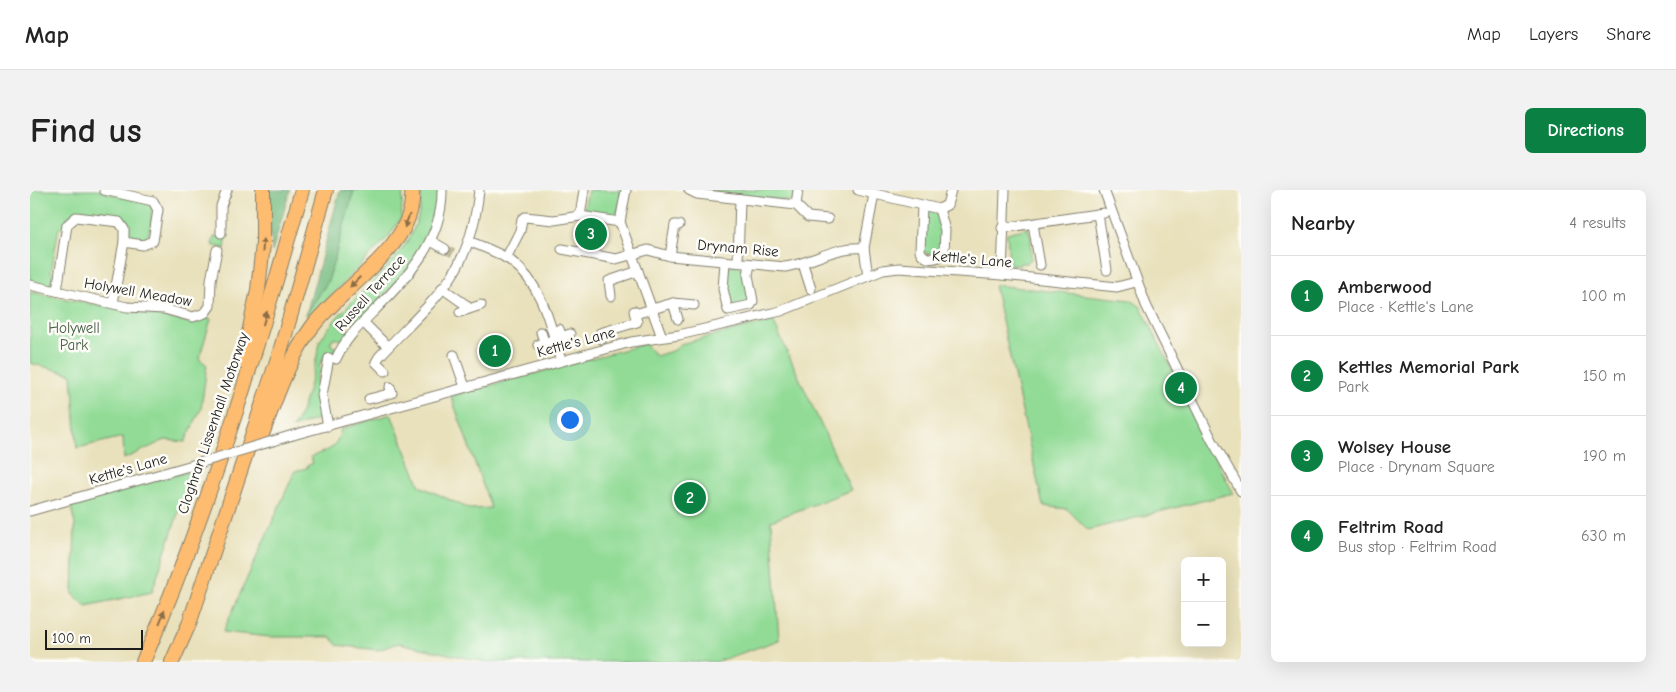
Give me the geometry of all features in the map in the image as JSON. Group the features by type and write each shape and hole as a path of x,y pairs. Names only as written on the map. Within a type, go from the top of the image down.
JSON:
{"highway":[{"path":"212,481 242,367 258,290 264,244 263,190"},
{"name":"Cloghran Lissenhall Motorway","path":"144,662 212,481 265,321 302,190"},
{"path":"189,624 280,352 326,190"},
{"path":"172,662 189,624 283,380 312,327 400,236 409,217 412,190"}],"street":[{"path":"104,190 141,193 157,204 153,241 142,245 124,242"},
{"path":"221,234 221,206 227,190"},
{"name":"Russell Terrace","path":"328,426 322,395 332,358 363,322 404,280 431,241 439,216 442,190"},
{"path":"385,371 372,363 442,288 451,277 462,256 469,241 477,208 478,190"},
{"path":"580,216 584,190"},
{"path":"626,190 620,222 662,337"},
{"path":"689,190 697,194 796,205 808,216 828,219"},
{"path":"796,205 798,190"},
{"path":"862,190 874,194 885,193 922,206 939,209 947,205 950,190"},
{"path":"1002,275 1002,228 1005,190"},
{"path":"1104,190 1136,282 1188,393 1241,491"},
{"path":"868,276 864,248 874,194"},
{"path":"738,262 740,199"},
{"path":"922,206 920,251 923,256 929,259 940,258 944,254 945,230 939,209"},
{"path":"1002,228 1101,213 1107,270"},
{"path":"506,258 520,231 522,219 525,217 554,220 561,217 580,216 620,222"},
{"path":"57,291 67,225 72,220 82,217 119,222 124,229 124,242 113,302"},
{"name":"Drynam Rise","path":"670,256 675,224 679,225"},
{"path":"1034,224 1040,265"},
{"path":"431,241 462,256"},
{"path":"469,241 506,258 527,274 561,334 565,346"},
{"name":"Drynam Rise","path":"562,248 616,259 648,250 670,256 785,266 803,264 850,247 864,248"},
{"name":"Holywell Meadow","path":"30,285 113,302 127,307 164,309 193,317 205,313 212,301 211,280 217,250"},
{"path":"725,262 724,289 728,310 751,305 753,301 748,275 750,264"},
{"path":"803,264 811,288"},
{"name":"Kettle's Lane","path":"30,511 465,387 631,342 780,311 883,270 900,268 1002,275 1117,287 1136,282"},
{"path":"611,296 609,281 638,271"},
{"path":"442,288 466,305 464,310 481,305"},
{"path":"673,302 678,319"},
{"path":"602,339 600,334 638,322 635,313 653,310 673,302 694,305"},
{"path":"363,322 388,347"},
{"path":"541,332 543,346 561,334"},
{"path":"561,334 561,361"},
{"path":"332,342 341,347"},
{"path":"454,354 465,387"},
{"path":"369,398 392,393 390,386"},
{"path":"381,396 384,410"}],"green space":[{"path":"30,190 97,190 152,205 151,226 146,241 130,238 125,224 120,218 74,213 67,218 64,228 59,227 51,273 55,275 53,286 30,282"},
{"path":"268,190 290,190 272,252"},
{"path":"340,190 354,190 328,281 306,315"},
{"path":"354,190 403,190 401,218 389,236 310,317 306,315 328,281"},
{"path":"421,190 439,190 432,230 423,248 398,281 355,324 353,323 356,319 349,313 338,324 345,331 348,328 349,332 342,340 333,338 330,344 336,348 334,356 324,356 322,359 324,362 321,361 319,367 322,371 318,374 316,392 319,394 323,417 292,428 303,406 320,341 333,322 383,272 411,235 419,214"},
{"path":"588,190 623,190 616,219 587,214 584,210"},
{"path":"697,190 795,190 793,199 789,201"},
{"path":"929,210 938,215 942,226 940,250 930,254 923,252 924,215"},
{"path":"1028,228 1031,239 1031,259 1027,263 1020,263 1019,266 1009,264 1007,233"},
{"path":"227,236 225,249 212,245 214,237"},
{"path":"729,266 746,269 750,302 734,306 729,304 727,292"},
{"path":"994,285 1131,300 1141,307 1233,493 1088,530 1067,509 1043,506"},
{"name":"Holywell Park","path":"30,292 192,323 206,318 211,319 199,359 207,365 201,409 185,442 165,440 124,459 123,437 77,448 72,374 30,363"},
{"path":"773,321 851,490 771,521 779,640 716,662 485,662 398,643 378,650 337,645 331,637 270,637 223,632 295,471 307,468 307,466 313,463 311,457 334,446 341,429 391,414 420,486 470,509 491,508 451,396 645,344 656,356 675,350 680,344"},
{"path":"192,471 152,592 86,606 73,594 75,525 70,502"}],"tunnel":[{"path":"445,249 453,253"}],"place":[{"name":"Wolsey House","path":"591,234"},
{"name":"Amberwood","path":"495,351"},
{"name":"Feltrim Road","path":"1181,388"},
{"name":"Kettles Memorial Park","path":"690,498"}]}
